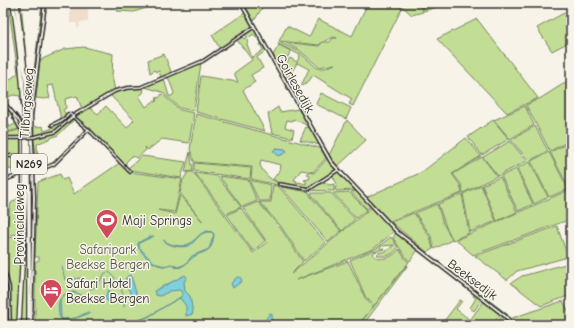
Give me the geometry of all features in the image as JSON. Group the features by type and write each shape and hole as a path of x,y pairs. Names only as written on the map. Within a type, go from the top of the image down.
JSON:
{"highway":[{"name":"Provincialeweg","path":"13,3 25,121 25,196 19,325"},
{"name":"Provincialeweg","path":"17,3 28,97 30,181 30,325"}],"street":[{"name":"Tilburgseweg","path":"30,325 33,167 31,116 44,3"},
{"name":"Goirlesedijk","path":"241,3 328,158 397,232 420,250"},
{"path":"3,138 34,137 55,132 73,116 94,102 116,91 127,88 141,87 203,61 254,27"},
{"path":"3,101 19,119 23,156 23,194"},
{"path":"52,125 64,119 68,114 73,116 89,130 130,172"},
{"path":"33,167 47,167 54,164 89,130"},
{"path":"3,156 23,156"},
{"path":"279,184 309,189 338,170"},
{"path":"3,181 23,173"},
{"name":"Beeksedijk","path":"420,250 505,316 513,325"},
{"path":"3,267 9,287 10,325"}],"shaded area":[{"path":"70,3 88,3 88,22 80,22 79,28 77,28 77,23 70,23"}],"green space":[{"path":"8,3 12,3 24,130 20,96 13,95 3,99 3,85 18,73"},
{"path":"15,3 17,3 26,96 28,236 25,236 26,138"},
{"path":"19,3 21,3 30,99"},
{"path":"42,3 44,3 30,128 30,104"},
{"path":"117,3 161,3 134,12 117,11"},
{"path":"244,3 265,3 254,21"},
{"path":"368,3 392,3 402,8 353,106 349,104 352,99 313,75 309,81 301,86 309,69 297,63 287,80 282,70 290,58 297,62 300,55 278,44 279,42 298,51 317,68 325,68 335,64 319,67 299,50 284,42 319,46 323,42 319,45 279,41 287,26 309,37 318,19 352,36","holes":["334,37 337,38 333,38 330,42 323,42"]},
{"path":"395,3 419,3 423,12 412,15 403,7"},
{"path":"420,3 450,3 424,11"},
{"path":"571,9 571,41 552,51 537,28"},
{"path":"245,13 253,27 220,49 212,35"},
{"path":"477,19 538,98 507,113 437,39"},
{"path":"254,28 259,38 256,38 253,34 248,39 245,34"},
{"path":"241,37 248,40 247,44 252,58 263,50 260,44 262,43 266,51 257,57 263,68 251,75 255,82 243,90 265,131 196,112 201,76 238,82 234,73 252,60 237,40"},
{"path":"279,45 291,51 287,58 284,56 279,65 273,55"},
{"path":"84,47 113,54 112,76 115,91 82,109 77,96 65,99 66,108 63,110 66,115 61,119 53,85 47,86 50,98 36,98 40,60 65,49"},
{"path":"164,54 172,74 161,78 159,71 156,72 155,70 150,73 148,60"},
{"path":"201,63 194,111 180,108 162,92 145,87 164,79 169,96 172,96 174,93 168,77"},
{"path":"571,79 571,140 550,151 526,105 541,98"},
{"path":"137,88 144,89 143,93 139,96 146,107 154,101 156,102 157,97 159,98 162,94 180,110 194,113 189,143 162,139 148,150 145,147 146,150 137,158 132,156 126,162 126,165 75,117 89,107 98,114 106,106 127,128 134,120 110,95 122,90"},
{"path":"321,93 351,108 346,119 316,104"},
{"path":"525,106 534,125 510,139 494,120"},
{"path":"278,107 280,112 298,109 309,126 293,119 292,121 287,120 285,127 294,130 292,138 272,133 268,114"},
{"path":"9,111 13,115 12,117 11,114 5,117 10,127 16,123 19,129 3,133 3,113"},
{"path":"68,114 71,115 71,117 54,131 34,136 34,125 36,127 43,126 44,131 48,130 63,120"},
{"path":"196,114 320,148 326,158 313,172 301,170 294,180 297,181 295,186 279,183 273,179 280,170 281,165 261,160 260,165 274,181 288,187 310,190 321,181 323,184 334,184 334,191 299,190 251,179 252,167 194,162 190,149","holes":["276,148 287,151 280,155 273,151"]},
{"path":"71,119 74,120 58,135 37,144 38,161 33,138 53,134"},
{"path":"347,120 366,140 338,166 329,155"},
{"path":"493,120 509,139 482,155 468,137"},
{"path":"535,126 548,151 529,161 511,140"},
{"path":"306,127 310,128 320,145 300,140"},
{"path":"22,129 22,137 3,137 3,134"},
{"path":"22,138 22,154 3,155 3,139"},
{"path":"466,138 481,156 452,174 460,185 462,193 390,221 367,197 422,172"},
{"path":"510,141 527,161 498,176 483,157"},
{"path":"31,142 34,200 31,236"},
{"path":"571,142 571,187 569,188 550,152"},
{"path":"190,152 193,171 185,172"},
{"path":"549,152 568,189 549,197 531,161"},
{"path":"142,156 186,162 181,178 130,170 128,168"},
{"path":"3,157 22,157 23,170 8,169 5,162 3,162"},
{"path":"482,157 497,176 463,193 461,184 453,174"},
{"path":"327,159 336,171 310,188 297,187 298,182 306,184 306,181 304,180 309,179 310,176 307,174 308,172 314,173"},
{"name":"Safaripark Beekse Bergen","path":"121,162 130,172 182,179 175,212 158,210 175,214 180,195 203,222 180,193 183,180 188,172 193,172 253,253 267,242 243,208 258,202 279,226 303,262 291,274 372,207 395,231 373,249 296,280 348,261 365,298 373,307 358,325 35,325 35,262 39,260 39,257 35,257 38,182 60,174 63,180 67,178 74,194"},
{"path":"530,162 548,197 534,204 517,168"},
{"path":"194,163 251,168 250,179 194,171"},
{"path":"516,169 533,204 518,211 501,176"},
{"path":"338,171 356,190 336,191 335,189 337,184 332,175"},
{"path":"195,173 217,176 241,207 226,214"},
{"path":"219,176 248,180 257,201 242,207"},
{"path":"500,177 517,212 497,221 482,185"},
{"path":"249,180 271,185 270,201 259,201"},
{"path":"273,185 279,187 326,243 304,261 280,225 259,202 271,202"},
{"path":"481,185 496,221 470,232 463,194"},
{"path":"281,187 309,192 311,197 341,231 328,242"},
{"path":"571,189 571,219 473,255 456,240"},
{"path":"357,191 371,206 367,209 351,192"},
{"path":"349,192 367,210 356,218 333,193"},
{"path":"311,193 331,193 355,219 342,231"},
{"path":"24,194 17,325 11,325 10,287 8,275 3,265 3,238 21,238 21,234 5,235 11,203"},
{"path":"462,194 469,233 453,240 446,227 438,204"},
{"path":"437,204 443,223 452,240 434,249 431,236 415,213"},
{"path":"241,208 265,241 253,251 227,215"},
{"path":"414,213 430,237 433,249 427,252 391,222"},
{"path":"557,226 568,257 517,271 507,280 475,256"},
{"path":"396,232 418,250 410,261 407,259 393,238"},
{"path":"24,237 28,238 28,325 20,325"},
{"path":"391,237 398,247 395,252 386,256 377,255 378,253 386,251 394,245 381,246 380,248 384,249 374,252 373,255 379,258 387,258 397,252 399,249 409,262 374,306 365,296 350,260 374,250"},
{"path":"569,263 571,295 541,306 511,283 522,276"},
{"path":"408,265 363,325 359,325 403,269"},
{"path":"3,269 8,283 10,316 4,316 3,312"},
{"path":"470,286 507,314 510,318 470,288"},
{"path":"475,293 482,299 474,311 470,308 476,298 473,296"},
{"path":"460,300 462,301 456,309 470,320 484,301 501,314 492,325 441,325"},
{"path":"563,301 571,316 571,325 519,325 512,318"},
{"path":"503,315 511,325 495,325"}],"water":[{"path":"276,148 285,149 287,152 279,156 273,151"},
{"path":"207,231 213,233 204,233 190,245 180,247 170,244 182,246 190,244 201,234"},
{"path":"154,236 139,243 139,247 157,264 148,259 138,247 138,243"},
{"path":"209,249 192,258 187,263 192,256"},
{"path":"157,264 166,265 171,264 178,267 185,264 178,268 172,265 161,266"},
{"path":"129,275 131,276 137,296 135,299 130,292 125,279"},
{"path":"185,275 187,277 184,282 185,291 190,296 193,314 186,316 186,306 180,298 174,301 182,296 180,290 170,291 160,296 156,295 154,291"},
{"path":"237,277 240,277 242,281 233,288 231,283"},
{"path":"109,290 115,299 107,301 105,297"},
{"path":"75,293 87,298 93,303 87,299"},
{"path":"60,300 61,318 76,318 62,320 59,316"},
{"path":"88,312 90,313 76,318"},
{"path":"270,313 272,314 272,325 262,325"}],"waterway":[{"path":"62,266 65,280 81,278 91,289 97,286 105,273 109,272 121,288 124,298 124,307"}],"place":[{"name":"Maji Springs","path":"107,240"},
{"name":"Safari Hotel Beekse Bergen","path":"51,310"}]}
